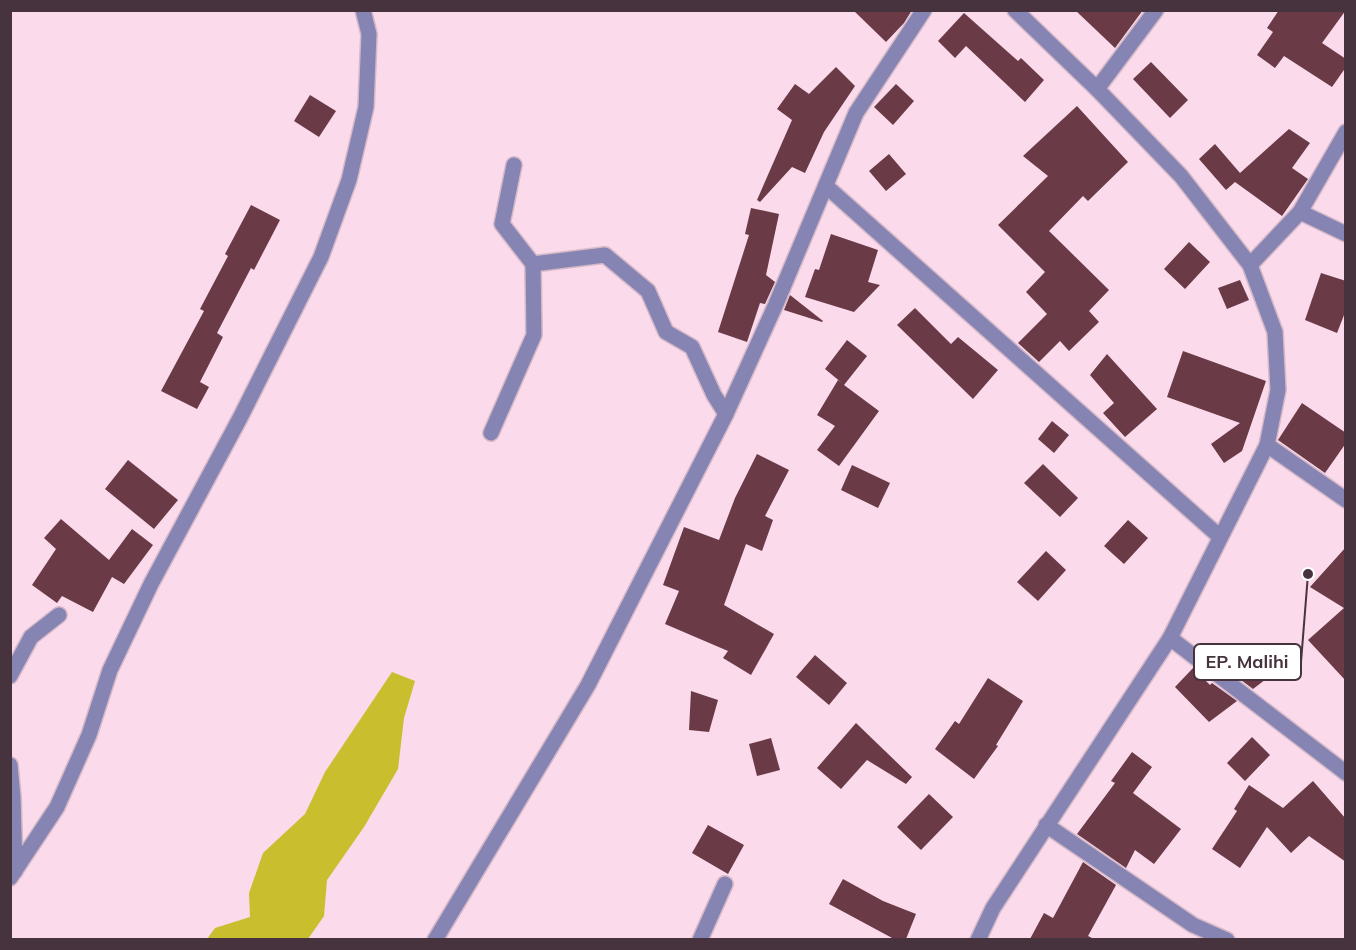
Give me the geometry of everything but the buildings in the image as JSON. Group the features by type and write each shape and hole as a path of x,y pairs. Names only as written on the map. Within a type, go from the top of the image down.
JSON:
{"street":[{"path":"13,874 57,807 89,735 110,670 151,584 240,418 321,257 349,180 366,107 369,34 363,10"},
{"path":"435,939 588,685 726,414 776,304 856,113 924,10"},
{"path":"978,939 993,908 1170,638 1267,445 1278,390 1275,332 1250,265 1181,176 1015,10"},
{"path":"1097,90 1156,10"},
{"path":"1250,265 1300,212 1346,132"},
{"path":"491,433 534,335 533,264 502,224 514,165"},
{"path":"826,186 1220,537"},
{"path":"1300,212 1346,234"},
{"path":"533,264 605,255 648,291 666,332 692,347 714,395 726,414"},
{"path":"1267,445 1346,500"},
{"path":"10,676 31,637 59,615"},
{"path":"1170,638 1346,773"},
{"path":"10,765 13,797 13,874"},
{"path":"1046,825 1192,925 1227,939"},
{"path":"700,939 725,884"}],"shaded area":[{"path":"392,672 415,681 404,718 398,769 364,827 327,880 324,916 308,939 207,939 215,928 250,917 249,893 263,853 305,814 325,772"}],"place":[{"name":"EP. Malihi","path":"1308,574"}]}
